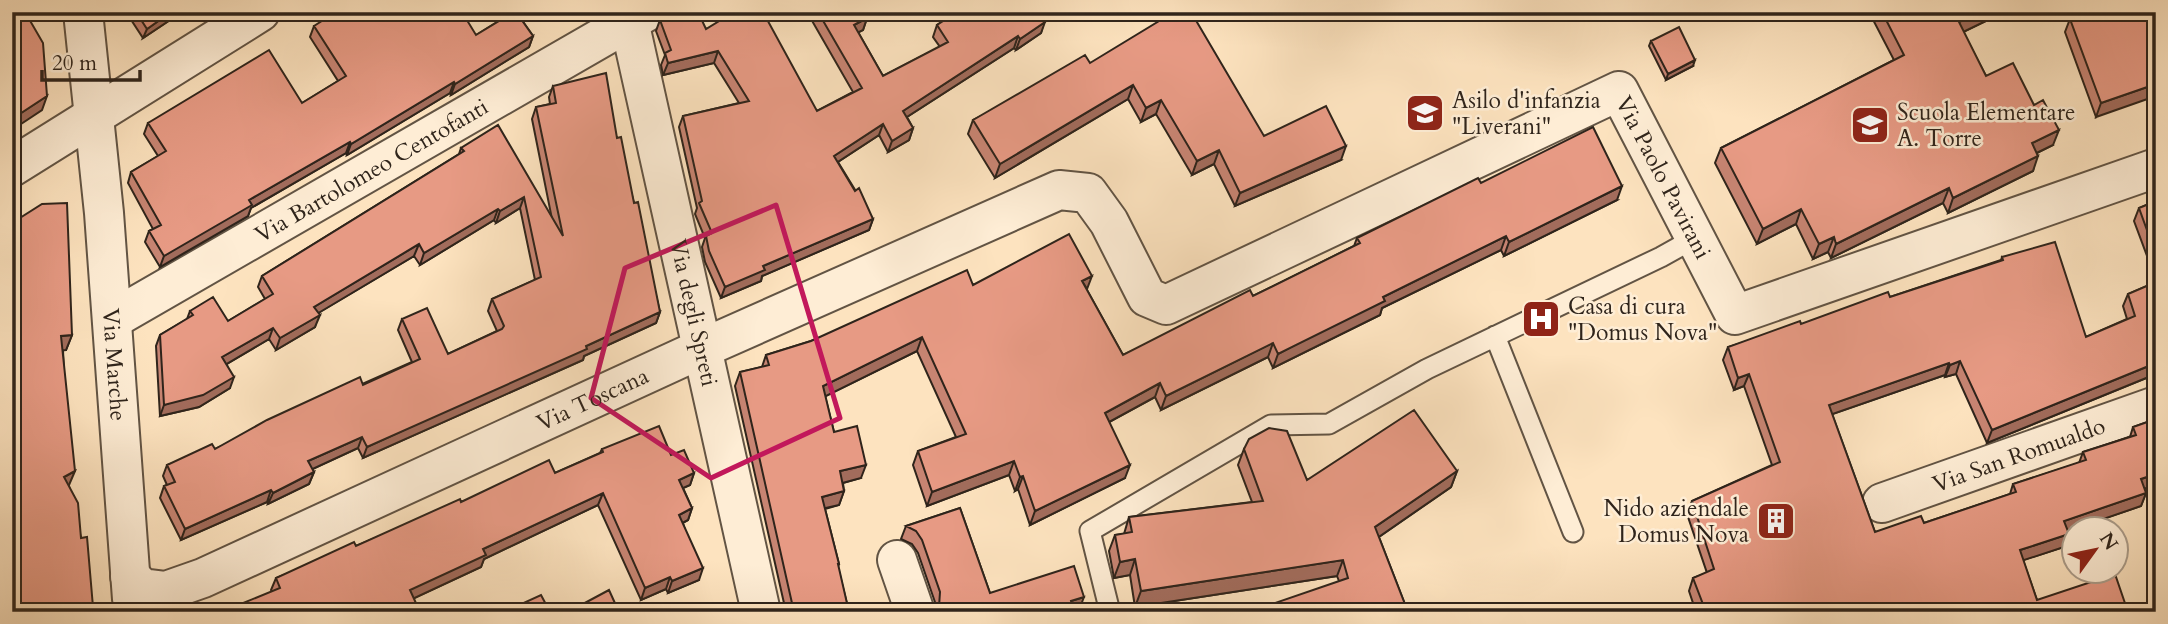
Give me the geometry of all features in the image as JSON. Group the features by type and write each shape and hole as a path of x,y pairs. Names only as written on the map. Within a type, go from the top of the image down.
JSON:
{"street":[{"name":"Via Marche","path":"83,12 113,319 132,594"},
{"path":"12,167 260,12"},
{"name":"Via Bartolomeo Centofanti","path":"113,319 634,16"},
{"name":"Via degli Spreti","path":"634,16 761,612"},
{"name":"Via Paolo Pavirani","path":"1059,190 1088,193 1109,222 1147,297 1166,304 1619,90 1735,315 2156,168"},
{"name":"Via Toscana","path":"132,594 142,588 166,591 203,578 703,348 1059,190"},
{"name":"Via San Romualdo","path":"1882,503 2156,406"},
{"path":"897,560 915,612"}],"lane":[{"path":"1111,612 1090,531 1272,425 1329,424 1427,369 1661,257 1695,237"},
{"path":"1495,336 1573,532"}],"highlighted area":[{"path":"776,205 840,418 711,478 591,398 625,268"}],"building":[{"path":"12,12 25,12 43,43 47,96 12,119"},
{"path":"136,12 171,12 147,29"},
{"path":"336,12 462,12 476,35 516,12 533,36 455,84 454,82 351,144 350,142 249,200 252,205 164,256 149,231 161,225 131,172 166,151 148,123 269,50 302,103 346,76 314,26"},
{"path":"669,12 698,12 706,29 734,12 763,12 817,111 862,88 818,12 864,12 867,18 854,25 883,76 948,42 937,25 957,12 1045,12 1041,15 1045,22 1020,39 1018,36 903,111 913,128 892,141 883,124 834,156 855,191 859,188 873,219 763,266 765,270 725,287 709,251 706,236 712,233 699,203 702,201 683,116 749,101 718,51 668,63 665,53 671,50 660,20"},
{"path":"1174,12 1191,12 1264,136 1326,106 1346,146 1240,193 1219,150 1197,161 1161,100 1146,108 1133,85 1000,164 973,120 1085,55 1090,63"},
{"path":"1882,12 1979,12 1959,22 1986,76 2013,63 2034,105 2043,100 2059,130 2032,143 2038,156 1953,198 1949,188 1836,244 1834,237 1819,244 1801,209 1763,229 1721,148 1904,55"},
{"path":"2087,12 2156,12 2156,84 2101,103 2070,19"},
{"path":"1679,27 1695,60 1668,74 1651,41"},
{"path":"606,73 617,138 621,137 634,203 638,202 660,312 586,346 587,349 367,447 362,437 308,461 314,472 273,493 271,490 185,529 164,486 175,482 167,465 212,444 215,449 267,420 360,377 363,385 420,359 402,319 427,308 448,354 502,329 504,326 492,299 541,277 524,197 500,211 498,209 424,253 419,244 314,307 320,315 280,338 273,328 222,357 234,377 203,395 164,405 160,335 193,315 190,311 213,297 228,321 273,294 262,276 464,151 461,148 498,125 563,236 536,107 556,103 553,86"},
{"path":"1593,127 1622,186 1509,242 1506,236 1383,297 1385,301 1278,354 1273,343 1166,396 1160,383 1105,413 1130,465 1035,511 1023,476 1020,477 1014,461 932,492 918,451 966,434 922,337 823,386 834,432 857,426 866,465 840,471 844,491 822,497 849,612 794,612 740,372 769,365 766,355 811,341 967,270 973,285 1069,234 1092,276 1082,281 1123,355 1250,290 1253,296 1360,243 1357,238 1478,178 1481,183"},
{"path":"2156,201 2156,255 2139,208"},
{"path":"67,203 72,335 61,336 75,471 64,477 78,503 81,538 87,537 93,607 12,612 12,362 18,361 15,279 12,281 12,223 42,204"},
{"path":"2055,242 2086,337 2135,316 2128,294 2156,282 2156,363 1992,430 1960,361 1829,405 1875,532 1921,516 1924,523 2016,492 2013,484 2086,460 2083,452 2136,435 2133,427 2156,419 2156,474 2141,479 2146,493 2079,516 2060,516 2060,537 2020,550 2037,600 2079,586 2119,586 2128,612 1769,612 1768,609 1753,612 1706,612 1693,578 1714,569 1692,501 1780,462 1749,374 1738,378 1728,347 1888,292 1890,297 2003,260 2002,257"},
{"path":"1414,410 1457,471 1375,527 1408,612 1249,612 1348,578 1343,560 1141,591 1135,559 1120,562 1115,535 1132,532 1129,517 1263,501 1244,449 1249,439 1269,428 1287,431 1307,480"},
{"path":"659,426 671,455 684,450 694,473 679,480 692,508 679,515 703,568 672,581 670,577 645,588 603,493 483,549 486,555 410,590 420,612 221,612 280,588 276,578 354,542 356,546 460,499 461,502 549,460 555,473 603,452 602,449"},
{"path":"960,508 990,593 1074,566 1084,597 1071,601 1074,612 946,612 943,606 939,607 940,592 922,540 916,531 906,526"},
{"path":"609,590 619,612 568,612"},
{"path":"541,595 550,612 504,612"}],"place":[{"name":"Asilo d'infanzia \"Liverani\"","path":"1425,113"},
{"name":"Scuola Elementare A. Torre","path":"1870,125"},
{"name":"Casa di cura \"Domus Nova\"","path":"1541,319"},
{"name":"Nido aziendale Domus Nova","path":"1776,521"}]}
